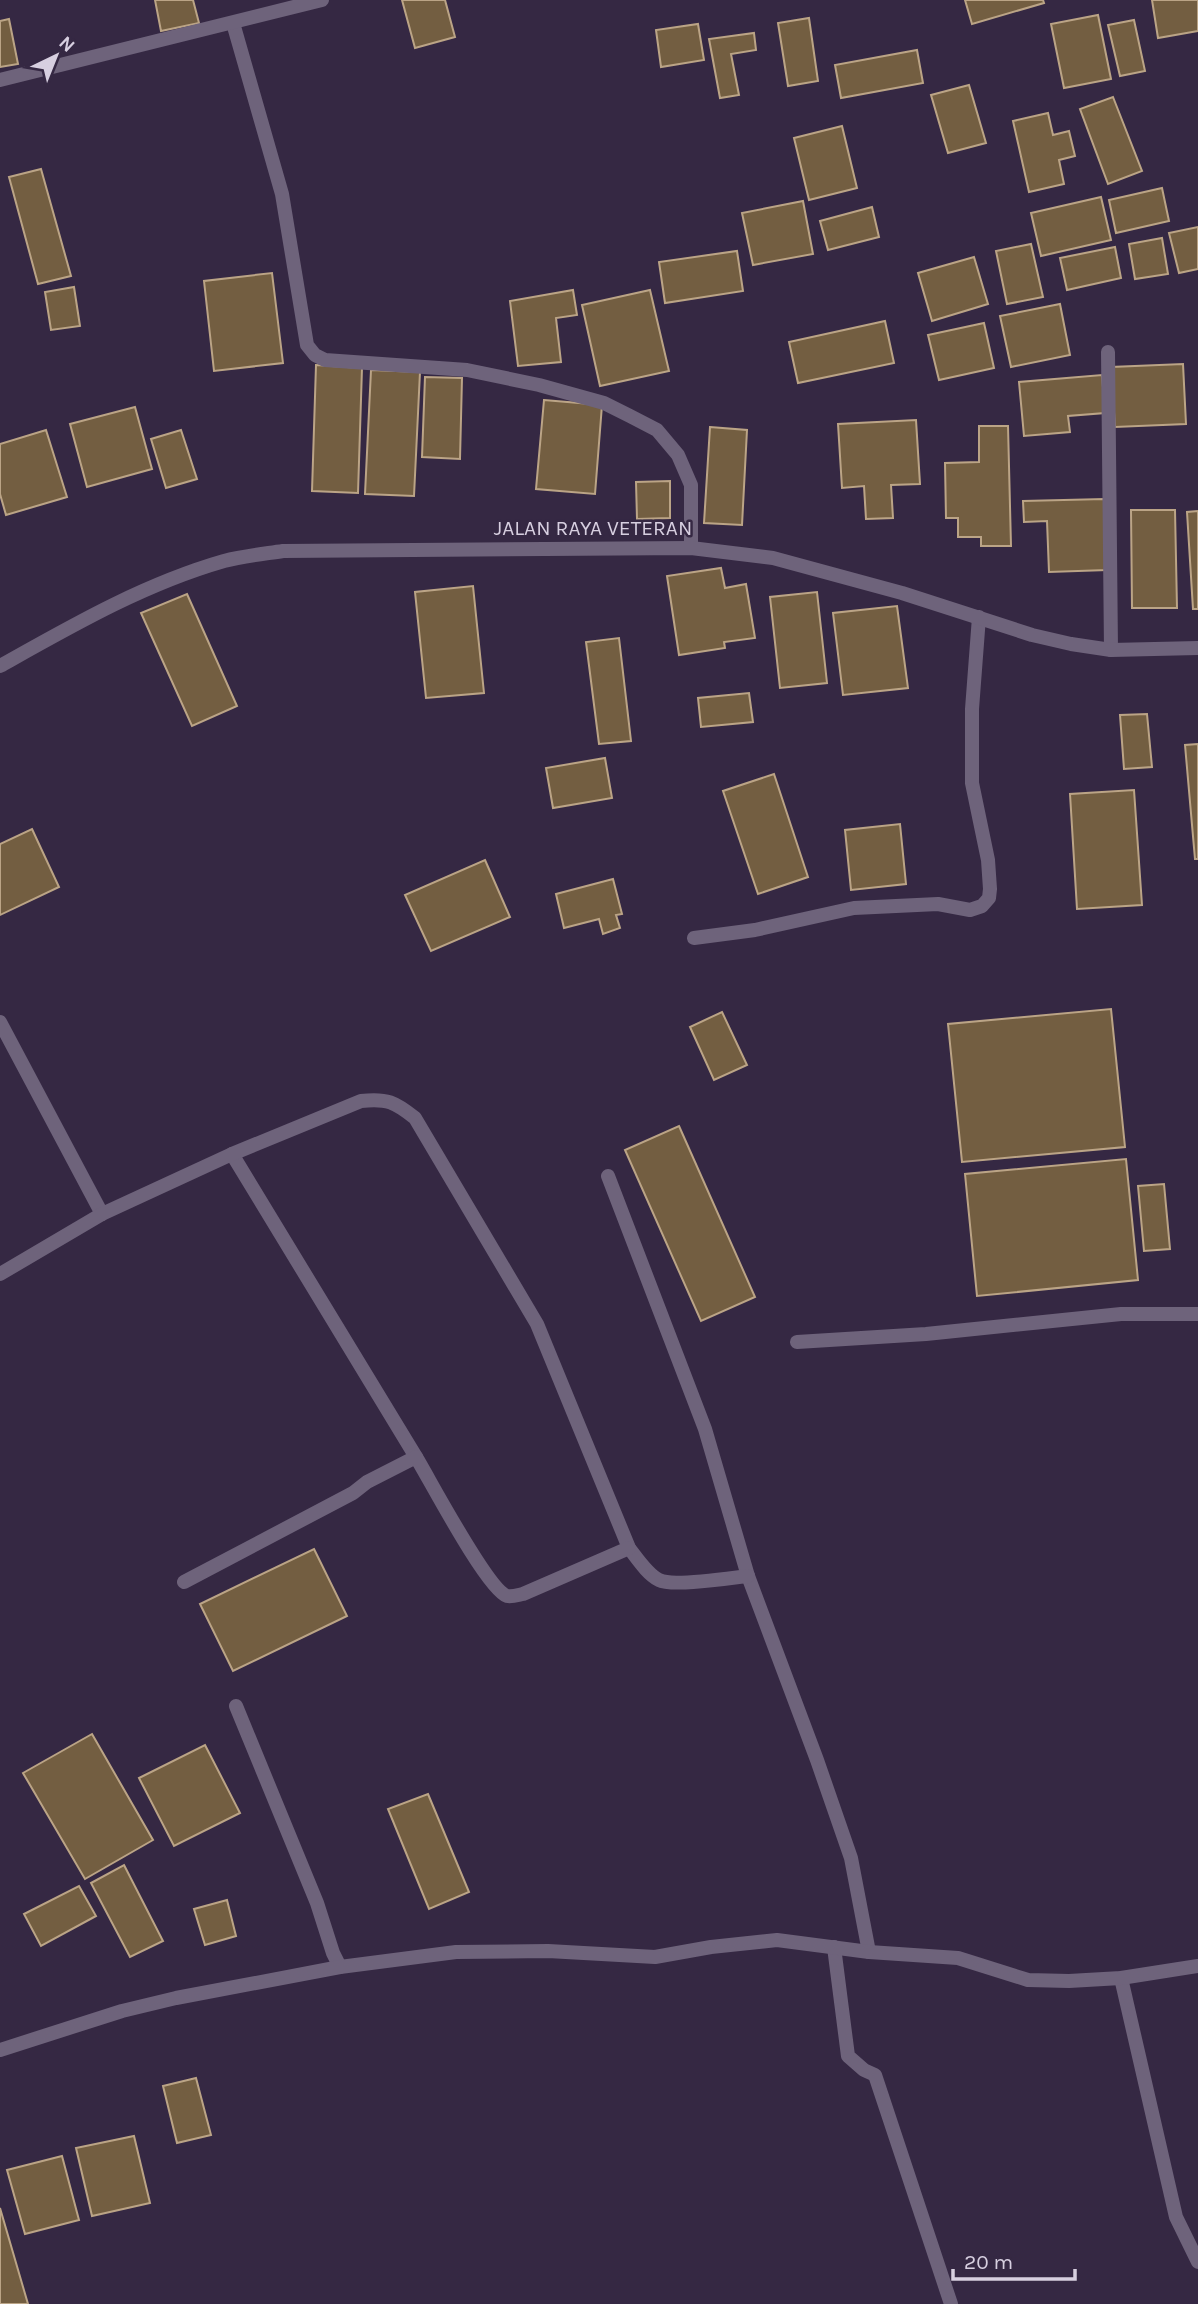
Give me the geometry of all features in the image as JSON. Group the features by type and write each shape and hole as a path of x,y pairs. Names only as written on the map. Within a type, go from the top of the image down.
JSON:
{"street":[{"path":"0,80 321,0"},
{"path":"233,23 282,194 307,345 315,355 324,360 467,370 540,385 604,403 630,416 657,430 678,455 691,485 691,548"},
{"path":"1108,352 1111,650"},
{"name":"JALAN RAYA VETERAN","path":"0,666 109,605 164,580 227,560 283,551 691,548 773,558 902,593 1032,635 1071,644 1111,650 1198,648"},
{"path":"694,938 755,930 854,908 938,904 970,910 982,906 989,898 989,870 972,783 972,709 979,617"},
{"path":"0,1022 102,1214"},
{"path":"0,1274 102,1214 232,1154 361,1101 379,1099 397,1104 415,1118 537,1324 629,1548 651,1574 661,1581 748,1576"},
{"path":"232,1154 483,1569 503,1594 509,1597 523,1594 629,1548"},
{"path":"608,1176 705,1429 748,1576 817,1760 850,1858 869,1952"},
{"path":"797,1342 926,1334 1121,1314 1198,1314"},
{"path":"184,1582 416,1457"},
{"path":"236,1706 323,1917 332,1952 340,1967"},
{"path":"0,2050 122,2011 163,2001 340,1967 477,1951 548,1951 655,1957 711,1947 777,1940 869,1952 958,1958 1028,1980 1069,1981 1121,1978 1198,1966"},
{"path":"834,1947 848,2056 875,2076 951,2304"},
{"path":"1121,1978 1176,2217 1198,2262"}],"building":[{"path":"155,0 193,0 199,23 161,31"},
{"path":"402,0 445,0 455,37 415,48"},
{"path":"965,0 1043,0 1044,3 972,24"},
{"path":"1152,0 1198,0 1198,31 1158,38"},
{"path":"1098,15 1111,79 1064,88 1051,24"},
{"path":"809,18 818,81 788,86 778,23"},
{"path":"9,19 18,64 0,67 0,21"},
{"path":"1134,20 1145,71 1120,76 1108,25"},
{"path":"698,24 704,60 661,67 656,30"},
{"path":"754,33 756,50 731,54 739,95 720,98 709,39"},
{"path":"917,50 923,83 841,98 835,65"},
{"path":"969,85 986,143 948,153 931,95"},
{"path":"1113,97 1142,171 1108,184 1080,109"},
{"path":"1048,113 1053,135 1069,131 1075,156 1059,160 1064,184 1029,192 1013,121"},
{"path":"842,126 857,188 809,200 794,138"},
{"path":"41,169 71,276 38,284 9,177"},
{"path":"1162,188 1169,221 1116,233 1109,200"},
{"path":"1101,197 1111,240 1041,256 1031,213"},
{"path":"803,201 813,254 753,265 742,213"},
{"path":"872,207 879,237 828,250 820,221"},
{"path":"1198,227 1198,269 1179,273 1169,233"},
{"path":"1162,238 1168,274 1135,279 1129,244"},
{"path":"1031,244 1043,297 1007,304 996,251"},
{"path":"1115,247 1121,278 1067,290 1060,258"},
{"path":"737,251 743,291 665,303 659,262"},
{"path":"974,257 988,304 932,321 918,273"},
{"path":"272,273 283,363 214,371 204,281"},
{"path":"74,287 80,326 51,330 45,292"},
{"path":"573,290 577,315 556,318 561,362 518,366 510,301"},
{"path":"650,290 669,371 600,386 582,305"},
{"path":"1060,304 1070,355 1011,367 1000,316"},
{"path":"885,321 894,363 798,383 789,342"},
{"path":"984,323 994,368 939,380 928,335"},
{"path":"1183,364 1186,424 1115,427 1111,367"},
{"path":"316,365 362,368 358,493 312,491"},
{"path":"371,370 420,372 414,496 365,494"},
{"path":"1102,375 1105,413 1068,416 1070,432 1024,436 1019,382"},
{"path":"425,377 462,378 460,459 422,457"},
{"path":"544,400 602,405 595,494 536,489"},
{"path":"135,407 152,469 87,487 70,424"},
{"path":"916,420 920,484 891,485 893,518 866,519 864,486 842,488 838,424"},
{"path":"979,426 1008,426 1011,546 981,546 981,537 958,537 958,518 946,518 945,463 979,462"},
{"path":"710,427 747,430 742,525 704,523"},
{"path":"46,430 67,497 6,515 0,494 0,444"},
{"path":"181,430 197,479 166,488 151,439"},
{"path":"670,481 670,518 637,519 636,482"},
{"path":"1104,499 1107,570 1049,572 1047,521 1024,522 1023,501"},
{"path":"1131,510 1175,510 1177,608 1132,608"},
{"path":"1198,511 1198,609 1193,609 1187,512"},
{"path":"721,568 725,588 746,584 755,638 724,642 725,648 679,655 667,576"},
{"path":"473,586 484,693 426,698 415,592"},
{"path":"817,592 827,683 780,688 770,597"},
{"path":"187,594 237,706 192,726 141,613"},
{"path":"897,606 908,688 843,695 833,613"},
{"path":"619,638 631,741 599,744 586,642"},
{"path":"749,693 753,722 701,727 698,698"},
{"path":"1147,714 1152,767 1124,769 1120,715"},
{"path":"1198,744 1198,859 1195,859 1185,745"},
{"path":"605,758 612,798 553,808 546,768"},
{"path":"774,774 808,877 758,894 723,791"},
{"path":"1134,790 1142,905 1077,909 1070,794"},
{"path":"900,824 906,884 851,890 845,830"},
{"path":"32,829 59,887 0,915 0,844"},
{"path":"485,860 510,917 431,951 405,895"},
{"path":"613,879 622,914 616,915 620,928 603,934 599,919 564,928 556,894"},
{"path":"1111,1009 1125,1147 962,1162 948,1024"},
{"path":"722,1012 747,1065 714,1080 690,1027"},
{"path":"679,1126 755,1297 701,1321 625,1150"},
{"path":"1126,1159 1138,1280 977,1296 965,1174"},
{"path":"1164,1184 1170,1249 1144,1251 1138,1186"},
{"path":"314,1549 347,1616 233,1671 200,1604"},
{"path":"92,1734 153,1840 85,1879 23,1773"},
{"path":"205,1745 240,1813 174,1846 139,1778"},
{"path":"428,1794 469,1892 429,1909 388,1809"},
{"path":"124,1865 163,1941 130,1957 91,1883"},
{"path":"79,1886 96,1916 41,1946 24,1914"},
{"path":"227,1900 236,1936 205,1945 194,1909"},
{"path":"196,2078 211,2135 177,2143 163,2086"},
{"path":"134,2136 150,2203 92,2216 76,2148"},
{"path":"62,2156 79,2220 25,2234 7,2170"},
{"path":"0,2208 28,2304 0,2304"}]}
